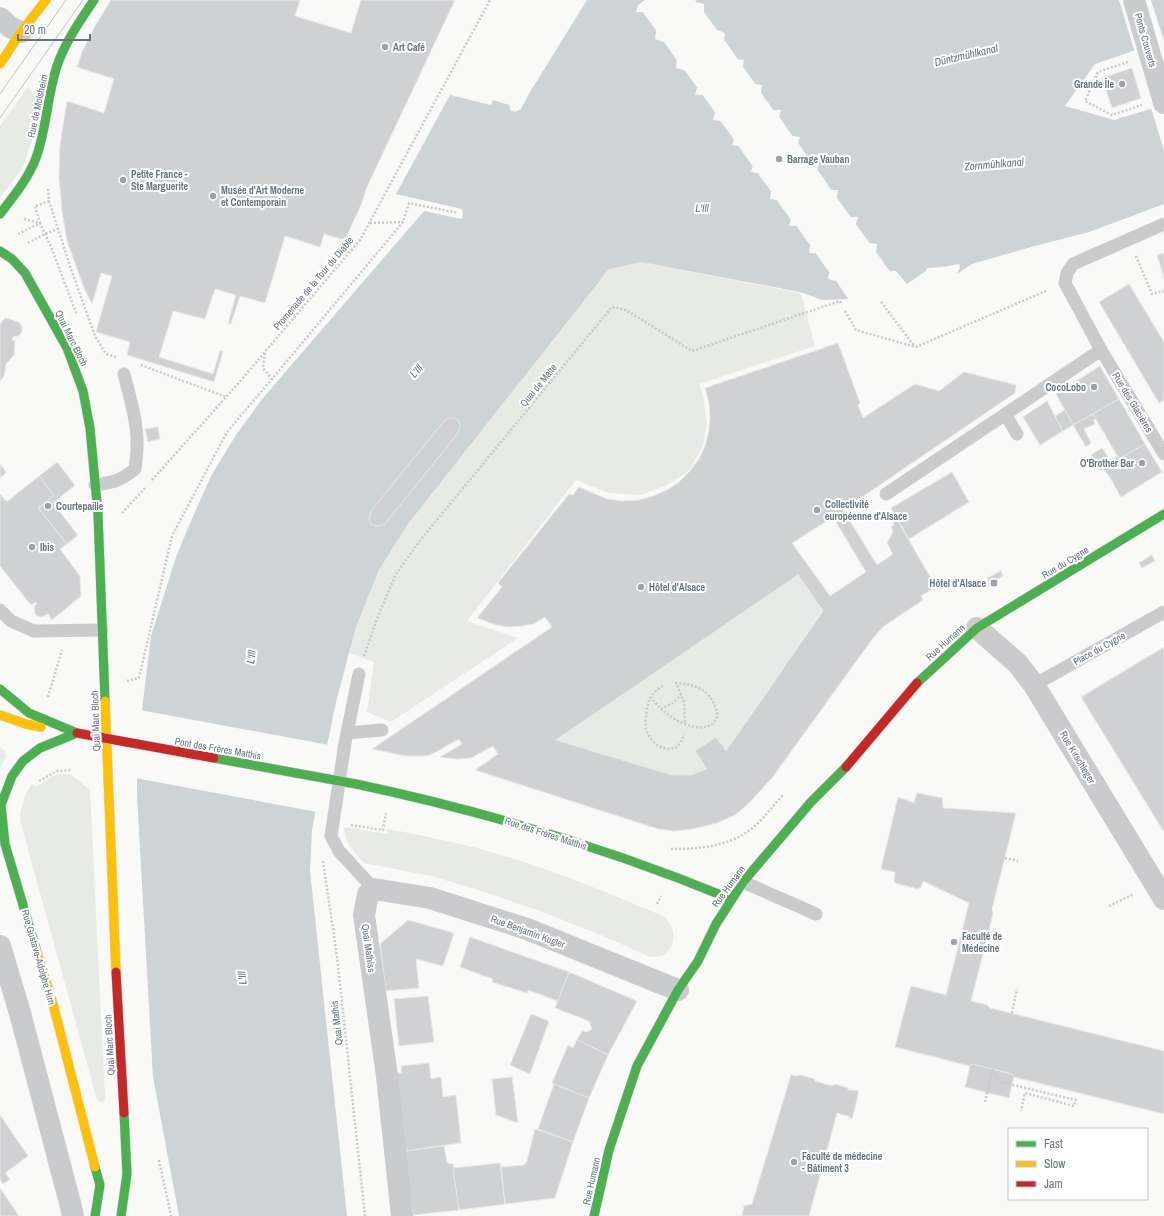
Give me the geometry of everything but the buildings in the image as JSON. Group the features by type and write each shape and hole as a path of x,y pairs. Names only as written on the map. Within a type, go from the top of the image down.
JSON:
{"street":[{"path":"0,64 21,32 46,0"},
{"name":"Rue de Molsheim","path":"0,214 29,175 36,159 42,138 57,66 75,30 94,0"},
{"name":"Ponts Couverts","path":"1134,0 1139,56 1158,97"},
{"path":"0,18 10,27 21,32"},
{"name":"Quai Marc Bloch","path":"0,251 12,259 25,273 48,312 73,362 83,391 87,410 98,514 116,967 126,1174 120,1216"},
{"name":"Rue du Cygne","path":"977,628 1164,514"},
{"name":"Rue Kirschleger","path":"977,628 1018,664 1034,685 1164,899"},
{"name":"Rue Humann","path":"594,1216 610,1150 637,1066 678,990 698,961 716,924 742,882 811,802 848,765 912,687 977,628"},
{"path":"0,689 28,713 77,733"},
{"path":"0,715 26,724 77,733"},
{"name":"Pont des Frères Matthis","path":"77,733 356,784"},
{"name":"Rue Gustave-Adolphe Hirn","path":"77,733 40,748 23,761 12,776 2,805 5,844 53,1004 100,1185 95,1216"},
{"name":"Rue des Frères Matthis","path":"356,784 523,824 673,875 731,899"},
{"name":"Rue Benjamin Kugler","path":"374,889 430,898 527,929 678,990"},
{"name":"Quai Mathiss","path":"374,889 368,894 364,915 387,1076 402,1216"},
{"path":"0,946 22,1021 73,1216"}],"lane":[{"path":"1065,283 1067,273 1073,264 1164,224"},
{"name":"Rue des Glacières","path":"1065,283 1101,350 1164,454"},
{"path":"886,494 1101,350"},
{"path":"96,485 111,483 123,479 135,469 137,447 136,429 134,413 124,374"},
{"path":"1005,414 1017,434"},
{"path":"0,610 11,621 34,631 102,630"},
{"name":"Place du Cygne","path":"1034,685 1164,612"},
{"path":"359,674 347,733 331,836 339,851 374,889"},
{"path":"0,699 28,713"},
{"path":"347,733 382,730"},
{"path":"742,882 816,914"}],"path":[{"name":"Promenade de la Tour du Diable","path":"119,517 226,397 360,240 490,0"},
{"path":"1139,56 1098,72 1085,101 1112,115 1158,97"},
{"path":"49,201 94,336 106,354 121,358"},
{"path":"121,682 139,678 172,536 227,432 403,222 409,203 458,213"},
{"path":"370,223 403,222"},
{"path":"13,237 40,223"},
{"path":"1129,239 1152,294 1164,291"},
{"path":"845,311 856,330 916,347 1065,283"},
{"name":"Quai de Malte","path":"359,674 378,616 396,574 422,538 612,307 626,310 692,351 840,301 842,305"},
{"path":"881,302 916,347"},
{"path":"265,352 264,368 272,379"},
{"path":"146,367 226,397"},
{"path":"48,699 68,630"},
{"path":"650,697 671,717 685,724 697,727 715,722 717,716 717,711 706,691 692,684 676,683 681,695 685,712 685,724"},
{"path":"663,686 657,689 650,697 645,721 646,729 651,738 659,747 666,750 672,749 680,743 684,734"},
{"path":"661,709 673,703 681,695"},
{"path":"36,783 57,771 72,770"},
{"path":"665,847 672,849 710,846 736,839 756,825 782,796 803,812"},
{"path":"347,824 383,830"},
{"path":"1005,858 1018,861"},
{"name":"Quai Mathis","path":"322,859 337,956 365,1216"},
{"path":"1012,1013 1017,989"},
{"path":"985,1102 992,1069 1000,1082 1076,1100 1074,1106 1025,1093 1021,1111"},
{"path":"159,1160 171,1216"}],"shaded area":[{"path":"28,87 40,102 38,122 23,167 0,198 0,126"},
{"path":"641,262 800,293 815,346 700,384 707,425 702,448 688,472 665,486 641,495 608,493 576,480 467,621 518,638 391,722 367,712 374,662 349,653 356,627 379,570 408,524 610,268"},
{"path":"798,575 822,611 726,751 716,737 695,751 707,769 691,775 672,775 556,740"},
{"path":"0,747 5,751 6,757 0,767"},
{"path":"70,774 90,790 105,1100 101,1103 97,1100 20,820 23,801 32,784 36,787 53,776"},
{"path":"344,827 387,834 387,829 421,835 477,848 547,870 663,916 669,922 672,929 672,944 669,950 664,954 657,957 648,956 601,935 537,910 475,889 431,876 364,863 353,851 346,839"}],"water":[{"path":"587,0 645,0 638,5 636,12 643,12 660,0 1164,0 1164,44 1133,51 1095,64 1065,106 1114,120 1164,105 1164,204 1089,232 972,264 957,274 960,267 959,264 927,268 926,271 907,284 896,271 889,271 848,299 822,300 800,292 641,262 609,269 408,524 379,570 356,627 337,698 327,745 312,830 310,871 347,1216 179,1216 153,1077 137,796 142,710 151,636 176,557 211,476 236,435 263,398 424,211 462,219 462,209 396,194 450,95 491,105 493,100 509,105 510,110 515,112 521,109","holes":["697,2 704,4 704,12 664,42 655,39 656,31","717,30 725,33 724,41 684,70 676,68 677,59","737,59 744,60 743,66 702,95 695,95 697,88","755,84 762,85 761,92 720,121 713,120 715,113","774,110 781,110 779,118 739,146 732,145 734,139","793,136 800,137 798,143 758,173 751,172 753,165","812,163 819,164 817,170 777,200 770,199 771,192","831,190 838,190 837,197 796,226 789,226 791,219","850,217 858,217 856,224 816,253 809,253 810,245","870,243 877,244 876,251 835,281 828,279 829,272"]}],"pier":[{"path":"657,0 695,0 699,5 697,4 658,33 641,10"},
{"path":"1119,0 1151,0 1164,45 1135,53"},
{"path":"702,9 719,33 717,32 678,62 662,39 664,40"},
{"path":"723,38 739,61 699,90 682,67 684,68"},
{"path":"741,64 757,86 717,115 701,93"},
{"path":"759,90 775,112 735,141 719,119"},
{"path":"1164,105 1164,150 1151,108"},
{"path":"778,115 794,138 754,168 737,144"},
{"path":"797,141 813,165 773,194 756,171"},
{"path":"816,168 833,192 792,221 775,198"},
{"path":"835,195 852,219 812,248 795,224"},
{"path":"854,222 871,245 831,275 814,251"},
{"path":"874,249 891,273 849,300 834,278"},
{"path":"140,710 329,745 317,812 135,778"}],"tram line":[{"path":"0,94 66,0"},
{"path":"0,118 83,0"}],"traffic: fast":[{"path":"0,214 20,188 33,166 43,135 51,89 60,57 78,24 94,0"},
{"path":"0,251 12,259 25,273 67,348 83,391 90,428 98,514 105,701"},
{"path":"917,683 977,628 1164,514"},
{"path":"0,689 29,713 77,733"},
{"path":"36,949 5,844 1,805 12,776 23,761 40,748 77,733"},
{"path":"214,758 356,784"},
{"path":"594,1216 609,1150 637,1066 678,990 698,961 716,924 743,882 811,802 846,767"},
{"path":"356,784 452,806 546,833 639,864 731,899"},
{"path":"121,1216 127,1174 124,1113"},
{"path":"95,1167 100,1185 95,1216"}],"traffic: slow":[{"path":"0,64 21,32 46,0"},
{"path":"105,701 116,972"},
{"path":"0,715 26,724 41,727"},
{"path":"36,949 53,1004 95,1167"}],"traffic: jam":[{"path":"846,767 917,683"},
{"path":"77,733 214,758"},
{"path":"116,972 124,1113"}],"place":[{"name":"Art Café","path":"385,47"},
{"name":"Grande Île","path":"1122,84"},
{"name":"Barrage Vauban","path":"779,159"},
{"name":"Petite France - Ste Marguerite","path":"123,180"},
{"name":"Musée d'Art Moderne et Contemporain","path":"213,196"},
{"name":"CocoLobo","path":"1094,387"},
{"name":"O'Brother Bar","path":"1142,463"},
{"name":"Courtepaille","path":"48,506"},
{"name":"Collectivité européenne d'Alsace","path":"817,510"},
{"name":"Ibis","path":"32,547"},
{"name":"Hôtel d’Alsace","path":"994,583"},
{"name":"Hôtel d'Alsace","path":"641,587"},
{"name":"Faculté de Médecine","path":"954,942"},
{"name":"Faculté de médecine - Bâtiment 3","path":"794,1162"}],"water label":[{"name":"Düntzmühlkanal","path":"966,55"},
{"name":"Zornmühlkanal","path":"994,164"},
{"name":"L'Ill","path":"702,208"},
{"name":"L'Ill","path":"416,371"},
{"name":"L'Ill","path":"251,657"},
{"name":"L'Ill","path":"242,978"}]}
